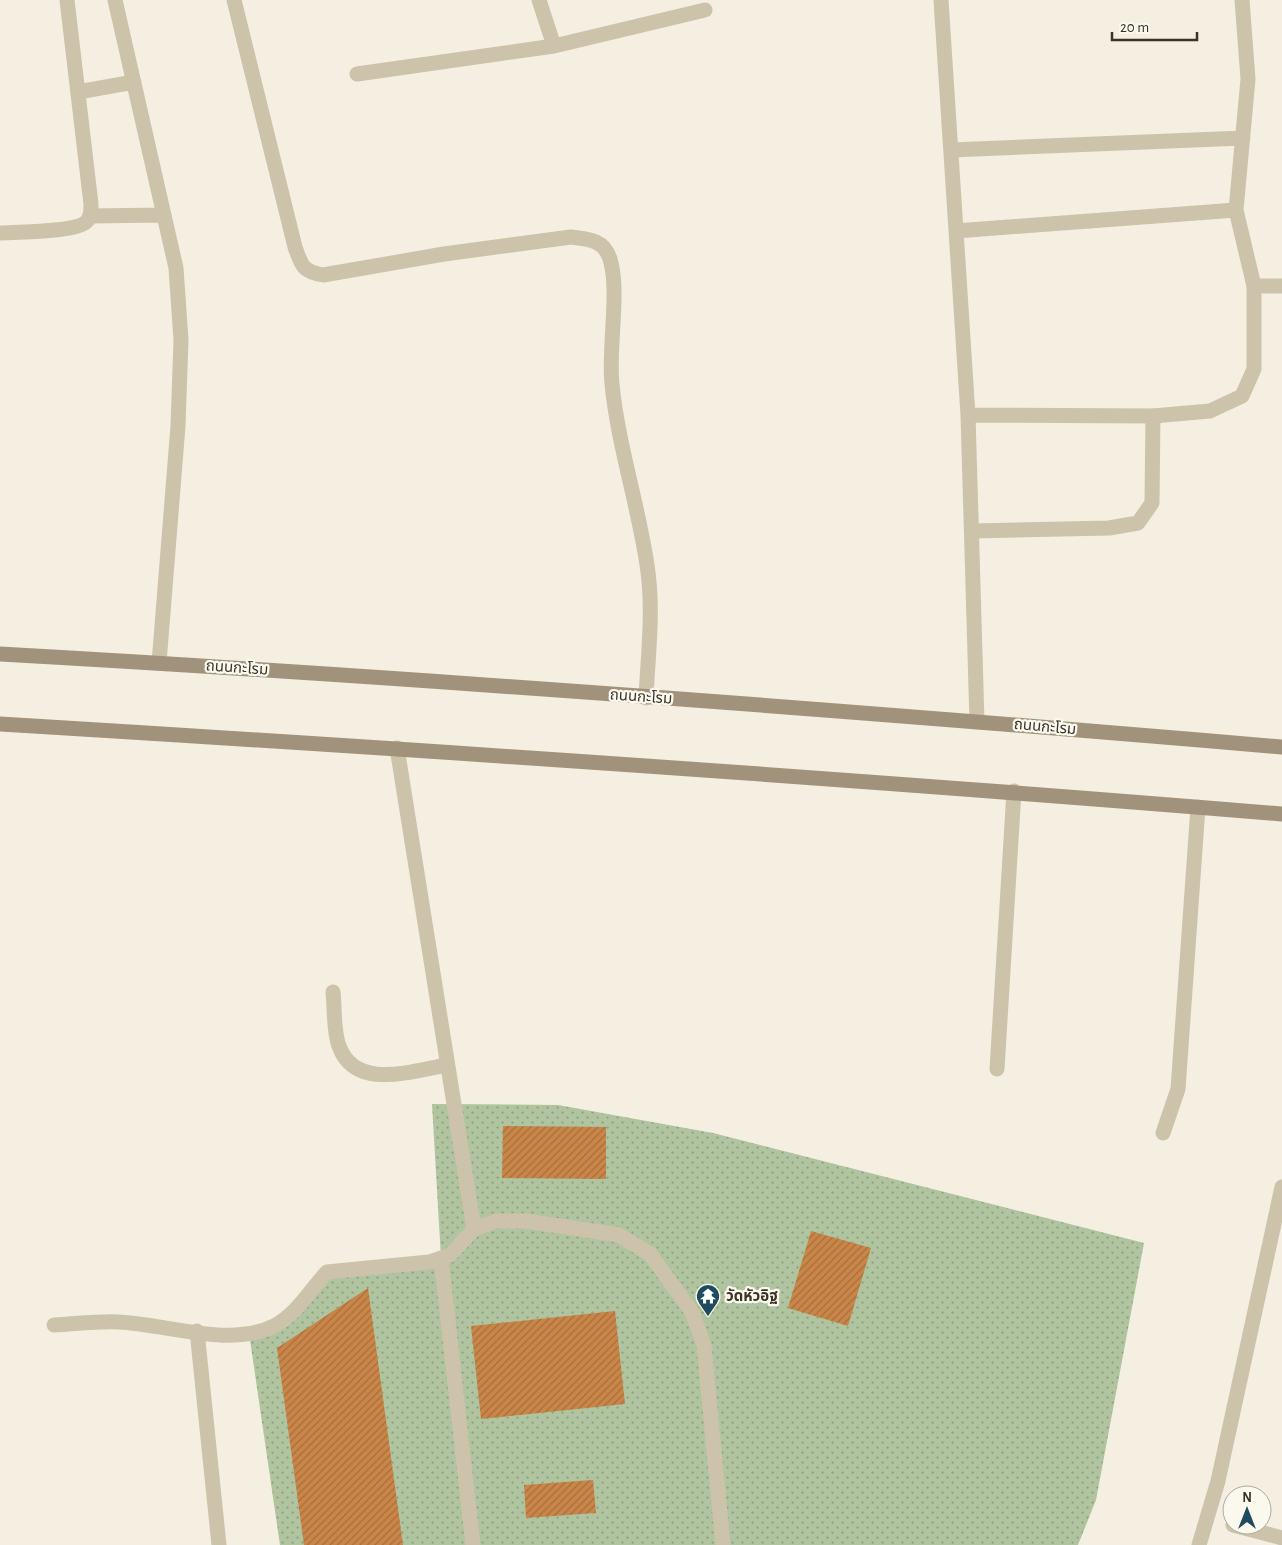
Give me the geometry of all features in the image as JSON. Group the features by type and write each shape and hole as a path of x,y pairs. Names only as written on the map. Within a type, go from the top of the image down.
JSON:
{"main road":[{"name":"ถนนกะโรม","path":"0,654 160,663 977,722 1282,747"},
{"path":"0,724 397,748 1014,791 1282,814"}],"street":[{"path":"0,233 68,228 85,223 90,216 92,204 67,0"},
{"path":"116,0 176,268 181,340 178,426 160,663"},
{"path":"234,0 295,247 302,266 308,272 323,275 444,254 571,238 591,239 604,245 610,260 613,283 612,382 622,451 648,567 650,619 646,698"},
{"path":"539,0 554,46"},
{"path":"941,0 968,416 977,722"},
{"path":"968,416 1152,416 1210,411 1242,396 1254,369 1254,286 1236,210 1248,79 1242,0"},
{"path":"357,74 554,46 705,10"},
{"path":"78,92 134,82"},
{"path":"951,150 1243,138"},
{"path":"956,231 1236,210"},
{"path":"90,216 164,215"},
{"path":"1254,286 1282,286"},
{"path":"972,531 1109,528 1138,523 1152,503 1152,416"},
{"path":"397,748 474,1229"},
{"path":"997,1069 1014,791"},
{"path":"1163,1133 1178,1089 1198,807"},
{"path":"333,992 338,1045 348,1063 362,1072 383,1075 447,1065"},
{"path":"1199,1545 1218,1481 1282,1187"},
{"path":"54,1325 119,1322 219,1335 248,1333 274,1326 296,1308 327,1272 429,1262 450,1255 474,1229 496,1221 526,1221 619,1235 650,1254 692,1312 704,1345 723,1545"},
{"path":"441,1258 473,1545"},
{"path":"197,1331 219,1545"},
{"path":"1206,1518 1222,1522"}],"green space":[{"name":"วัดหัวอิฐ","path":"432,1104 558,1105 713,1133 1144,1243 1096,1500 1078,1545 280,1545 249,1333 274,1326 341,1270 441,1258"}],"building":[{"path":"503,1126 606,1127 606,1179 502,1178"},
{"path":"811,1231 871,1248 848,1326 788,1308"},
{"path":"368,1288 403,1545 304,1545 277,1348"},
{"path":"615,1311 625,1404 481,1419 471,1326"},
{"path":"593,1480 596,1513 526,1518 524,1485"}],"place":[{"name":"วัดหัวอิฐ","path":"708,1317"}]}
